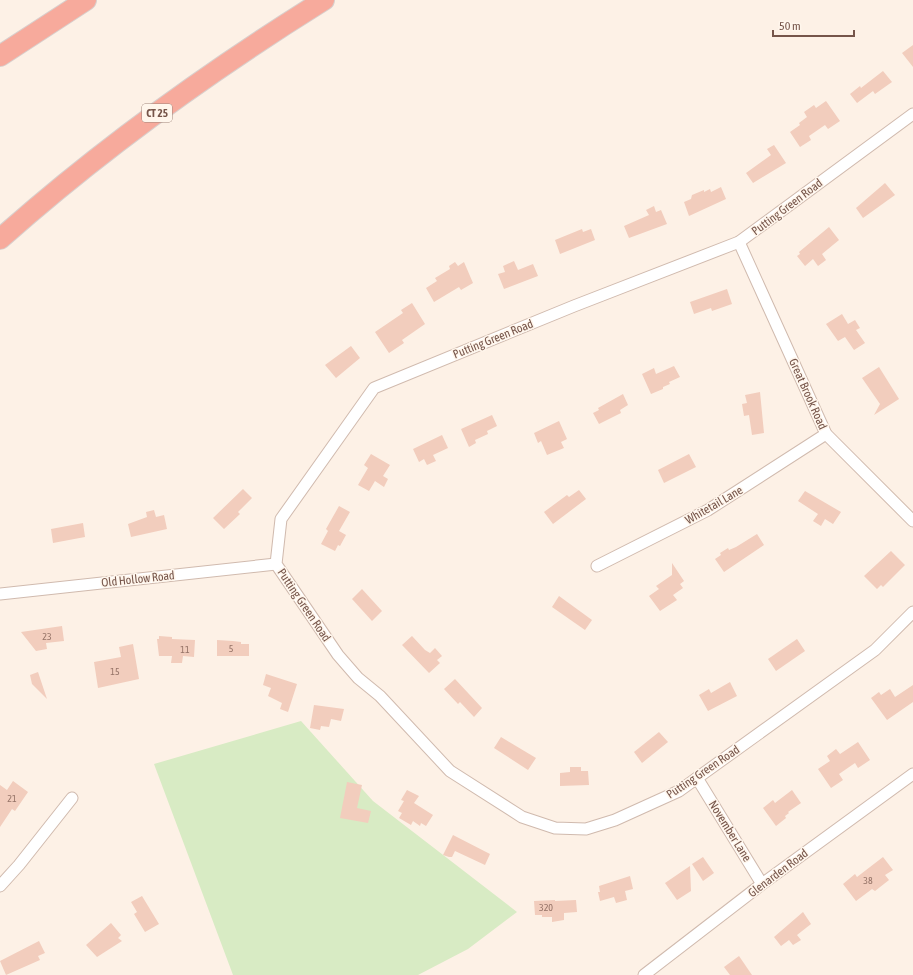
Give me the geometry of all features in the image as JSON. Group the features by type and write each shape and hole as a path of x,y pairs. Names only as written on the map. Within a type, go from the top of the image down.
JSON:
{"highway":[{"path":"0,56 86,0"},
{"name":"CT 25","path":"0,239 78,174 159,112 223,66 324,0"}],"street":[{"name":"Putting Green Road","path":"913,114 739,242 574,306 374,388 282,519 276,564 338,655 358,678 380,696 450,771 522,817 555,828 586,829 615,820 678,791 874,650 913,612"},
{"name":"Great Brook Road","path":"739,242 826,434 913,521"},
{"name":"Whitetail Lane","path":"597,566 708,510 826,434"},
{"name":"Old Hollow Road","path":"0,594 276,564"},
{"name":"Glenarden Road","path":"644,975 762,884 913,774"},
{"name":"November Lane","path":"697,778 762,884"},
{"path":"0,886 19,866 72,798"}],"green space":[{"path":"301,721 373,801 517,912 468,949 418,975 233,975 154,764"}],"building":[{"path":"913,45 913,67 902,53"},
{"path":"883,71 892,82 875,94 873,91 857,103 850,94 860,86 861,88"},
{"path":"826,101 840,121 828,129 825,125 809,136 811,140 800,147 790,132 800,125 799,123 807,117 804,112 814,105 816,108"},
{"path":"774,145 786,163 753,183 746,173 771,155 767,149"},
{"path":"885,183 895,195 863,218 856,208"},
{"path":"721,187 726,199 689,216 684,202 691,199 692,195 704,190 704,192 710,189 711,192"},
{"path":"654,206 656,212 661,210 667,224 629,238 624,226 649,215 646,210"},
{"path":"829,227 839,240 822,254 826,260 818,266 813,259 805,266 797,256 800,254 799,252"},
{"path":"582,229 583,232 591,229 595,240 560,254 555,240"},
{"path":"514,261 518,270 533,264 538,276 504,289 498,274 505,272 503,266"},
{"path":"455,262 458,266 464,262 473,283 461,290 459,287 434,302 426,288 437,281 435,278 450,269 449,266"},
{"path":"727,289 732,304 712,311 711,308 694,314 690,302"},
{"path":"412,303 425,324 402,340 404,343 389,353 375,332 403,313 401,310"},
{"path":"842,314 848,324 855,320 860,328 856,330 865,343 854,350 845,337 838,341 826,324"},
{"path":"351,346 360,358 336,378 325,365"},
{"path":"674,366 680,377 669,382 670,384 663,387 663,389 651,394 642,374 654,368 656,374"},
{"path":"879,367 899,399 874,415 880,404 862,378"},
{"path":"760,392 764,433 752,435 749,415 744,416 742,404 747,403 745,395"},
{"path":"623,394 628,405 620,410 621,413 599,424 593,413 599,410 598,408"},
{"path":"492,415 497,426 487,431 488,434 475,440 476,443 469,447 461,429"},
{"path":"559,421 567,439 561,442 564,448 547,455 541,441 538,443 534,433"},
{"path":"442,435 448,448 433,455 436,461 427,465 424,459 419,462 413,449"},
{"path":"371,454 390,465 383,476 388,479 384,487 375,481 369,491 358,485 368,468 364,465"},
{"path":"689,454 696,467 664,483 658,470"},
{"path":"243,489 252,498 238,512 240,514 224,529 213,518"},
{"path":"579,490 586,499 553,524 544,512 567,495 569,497"},
{"path":"805,491 841,512 833,524 825,519 821,526 813,521 818,514 798,501"},
{"path":"339,506 350,512 339,531 346,535 340,546 338,545 335,551 321,544 328,531 326,529"},
{"path":"154,510 156,517 164,515 167,529 131,537 128,524 147,517 146,512"},
{"path":"83,523 85,537 53,543 51,529"},
{"path":"757,534 764,545 724,572 715,559 721,555 720,553 728,548 729,550 736,547"},
{"path":"891,551 905,565 883,587 881,585 877,589 864,576"},
{"path":"672,563 684,581 680,584 683,588 673,595 677,600 660,611 649,596 659,589 656,586 672,575"},
{"path":"362,589 382,611 372,621 352,599"},
{"path":"559,596 592,620 585,630 552,607"},
{"path":"62,626 64,641 46,643 47,649 36,651 21,632"},
{"path":"159,636 172,637 172,639 195,640 194,657 183,656 182,663 171,663 172,656 159,656 157,639 159,639"},
{"path":"412,636 425,650 430,653 435,648 442,656 437,660 440,663 429,673 402,645"},
{"path":"797,639 805,651 776,671 768,659"},
{"path":"217,640 249,644 249,656 217,656"},
{"path":"133,644 139,679 98,688 94,662 121,657 119,647"},
{"path":"38,672 47,699 32,684 30,675"},
{"path":"266,674 297,684 288,712 280,709 282,703 268,696 271,688 263,685"},
{"path":"455,679 482,708 474,717 460,702 458,704 444,689"},
{"path":"730,682 737,696 708,711 699,695 709,689 711,693"},
{"path":"913,685 913,702 887,720 871,698 879,692 881,695 890,689 895,697"},
{"path":"314,705 344,709 341,721 331,719 329,727 321,726 320,730 310,728"},
{"path":"659,732 668,742 642,763 634,752"},
{"path":"501,737 536,758 528,770 494,748"},
{"path":"858,742 870,760 858,768 855,763 839,774 843,780 831,788 818,769 830,761 827,756 836,749 840,754"},
{"path":"570,767 581,767 581,771 588,771 589,785 560,786 560,773 570,772"},
{"path":"13,781 28,792 15,811 12,809 0,827 0,785 7,790"},
{"path":"347,782 362,785 357,808 371,811 368,823 340,818"},
{"path":"407,790 419,796 414,803 433,815 426,826 421,823 420,826 413,821 411,825 399,818 402,813 398,811 404,801 401,800"},
{"path":"792,790 801,803 788,812 789,813 785,816 786,818 776,826 763,808 773,800 775,803"},
{"path":"453,835 490,854 485,865 455,851 452,857 443,855"},
{"path":"703,857 714,873 703,881 692,864"},
{"path":"883,857 893,870 885,875 889,880 875,891 872,889 856,901 843,884 855,874 857,877"},
{"path":"690,866 691,891 677,900 665,883"},
{"path":"630,876 633,889 625,891 627,900 616,903 614,897 600,901 598,892 600,892 599,886"},
{"path":"142,896 159,924 145,932 134,914 137,912 131,902"},
{"path":"576,900 577,912 564,913 564,920 552,922 552,917 535,915 534,901"},
{"path":"803,912 811,924 797,935 801,940 793,945 789,940 781,946 774,937"},
{"path":"111,923 121,935 118,938 122,941 97,957 86,945"},
{"path":"39,941 45,953 38,956 40,960 6,975 0,961"},
{"path":"739,956 752,975 730,975 724,967"}]}
